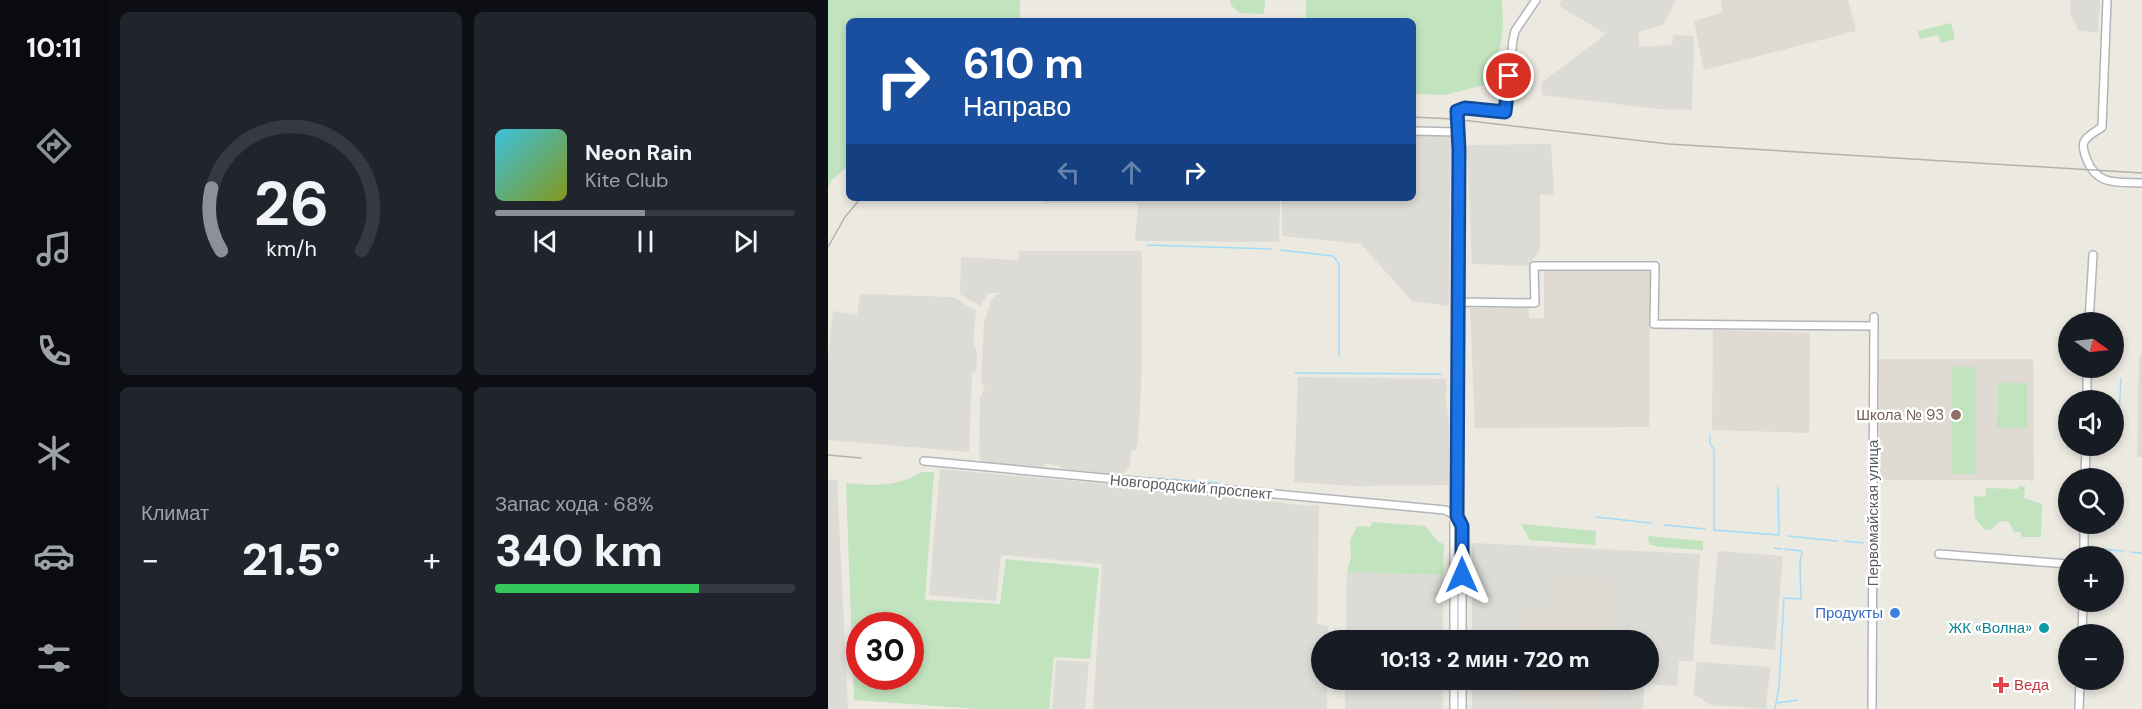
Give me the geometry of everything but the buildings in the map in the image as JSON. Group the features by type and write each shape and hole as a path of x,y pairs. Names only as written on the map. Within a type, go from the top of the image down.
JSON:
{"street":[{"path":"1454,630 1454,523 1457,516 1457,111 1465,108 1505,112 1515,31 1536,0"},
{"path":"2108,0 2102,127 2089,136 2083,145 2086,158 2093,173 2097,176 2105,181 2142,183"},
{"path":"1416,131 1458,132"},
{"path":"2090,312 2093,255"},
{"path":"1458,302 1534,303 1534,266 1656,266 1654,324 1874,326"},
{"name":"Первомайская улица","path":"1872,709 1874,317"},
{"name":"Новгородский проспект","path":"924,461 1446,510 1457,516"},
{"path":"1457,516 1462,526 1462,630"},
{"path":"1939,554 2058,563"},
{"path":"1454,690 1454,709"},
{"path":"1462,690 1462,709"},
{"path":"2079,709 2080,690"}],"shaded area":[{"path":"1562,0 1676,0 1664,24 1639,32 1639,47 1672,45 1674,35 1694,36 1692,110 1658,109 1542,95 1542,82 1606,34 1559,6"},
{"path":"1721,0 1848,0 1856,31 1704,70 1694,21 1722,13"},
{"path":"2071,0 2100,0 2098,33 2078,30 2070,13"},
{"path":"1451,134 1449,306 1412,301 1361,244 1282,236 1282,201 1416,201 1416,135"},
{"path":"1551,144 1554,194 1540,195 1540,250 1528,266 1472,264 1467,145"},
{"path":"1043,201 1280,201 1279,242 1135,241 1138,203 1043,203"},
{"path":"1019,251 1142,251 1141,392 1138,439 1136,450 1132,450 1129,467 1121,475 1063,469 1057,465 1046,464 1042,468 982,463 979,455 980,398 985,387 981,382 984,322 992,299 999,293 989,293 980,306 960,294 961,257 1019,260"},
{"path":"1544,271 1650,271 1649,427 1475,428 1470,308 1529,308 1529,318 1544,318"},
{"path":"860,294 953,297 976,311 973,344 977,351 976,372 972,373 969,452 828,440 828,359 833,311 857,315"},
{"path":"1713,330 1810,333 1809,433 1712,430"},
{"path":"2139,355 2142,355 2142,457 2137,457"},
{"name":"Школа № 93","path":"1879,359 2033,359 2034,480 1880,480"},
{"path":"1298,377 1446,379 1445,395 1449,420 1449,485 1352,486 1294,482"},
{"path":"940,469 1188,491 1307,506 1319,505 1317,624 1328,626 1328,630 1311,630 1311,690 1327,690 1327,709 1093,709 1102,564 1001,555 996,601 929,595"},
{"path":"828,479 837,480 848,709 828,709"},
{"path":"1472,543 1700,554 1693,661 1679,661 1677,686 1659,685 1659,630 1472,630"},
{"path":"1718,551 1783,556 1775,650 1710,644"},
{"path":"1347,572 1443,575 1443,630 1346,630"},
{"path":"1559,576 1611,580 1608,630 1519,630 1519,607 1556,609"},
{"path":"1056,660 1089,662 1085,709 1052,709"},
{"path":"1697,662 1770,667 1766,709 1711,705 1693,694"},
{"path":"1345,690 1443,690 1443,709 1345,709"},
{"path":"1472,690 1644,690 1643,709 1472,709"},
{"path":"1518,690 1603,690 1598,700 1589,707 1518,703"}],"green space":[{"path":"828,0 1020,0 1020,18 846,18 846,168 832,180 828,188"},
{"path":"1230,0 1265,0 1264,14 1239,13 1231,5"},
{"path":"1306,0 1502,0 1503,26 1495,82 1445,95 1416,94 1416,18 1306,18"},
{"path":"1951,23 1955,39 1941,43 1938,35 1920,39 1918,31"},
{"path":"1952,367 1976,367 1976,474 1952,474"},
{"path":"1998,383 2027,383 2027,428 1997,428"},
{"path":"922,472 934,472 925,600 1000,604 1006,559 1099,568 1090,659 1054,657 1049,709 979,709 854,700 854,690 924,690 924,612 851,612 846,483 866,485 904,480"},
{"path":"2019,486 2025,486 2024,498 2042,504 2041,537 2022,537 2020,532 2014,532 2008,521 1998,522 1992,529 1985,530 1975,518 1974,496 1985,497 1986,488 2018,489"},
{"path":"1373,522 1425,526 1438,542 1444,544 1443,575 1347,572 1351,557 1350,540 1357,526 1370,527"},
{"path":"1521,524 1596,531 1595,545 1530,540"},
{"path":"1648,536 1703,541 1703,550 1659,547 1649,544"}],"waterway":[{"path":"1147,245 1271,249"},
{"path":"1280,250 1333,256 1339,264 1339,356"},
{"path":"1295,373 1441,374"},
{"path":"2120,390 2121,378"},
{"path":"1710,434 1710,443 1714,450 1714,530 1779,535 1778,487"},
{"path":"1171,479 1199,482"},
{"path":"1207,482 1219,483"},
{"path":"1596,517 1651,523"},
{"path":"1665,525 1705,529"},
{"path":"1788,536 1837,541"},
{"path":"1845,541 1863,543"},
{"path":"1774,548 1782,549"},
{"path":"1775,709 1779,687 1784,598 1801,599 1802,551 1785,549"},
{"path":"2131,552 2142,553"},
{"path":"1776,703 1798,700"}],"tram line":[{"path":"1416,117 1453,119 1669,144 2142,173"},
{"path":"828,247 845,217 858,201"},
{"path":"828,455 861,458"}],"place":[{"name":"Школа № 93","path":"1956,415"},
{"name":"Продукты","path":"1895,613"},
{"name":"ЖК «Волна»","path":"2044,628"},
{"name":"Веда","path":"2001,685"}],"route":[{"path":"1462,575 1462,526 1457,516 1459,150 1457,111 1465,108 1505,112 1509,76"}]}
